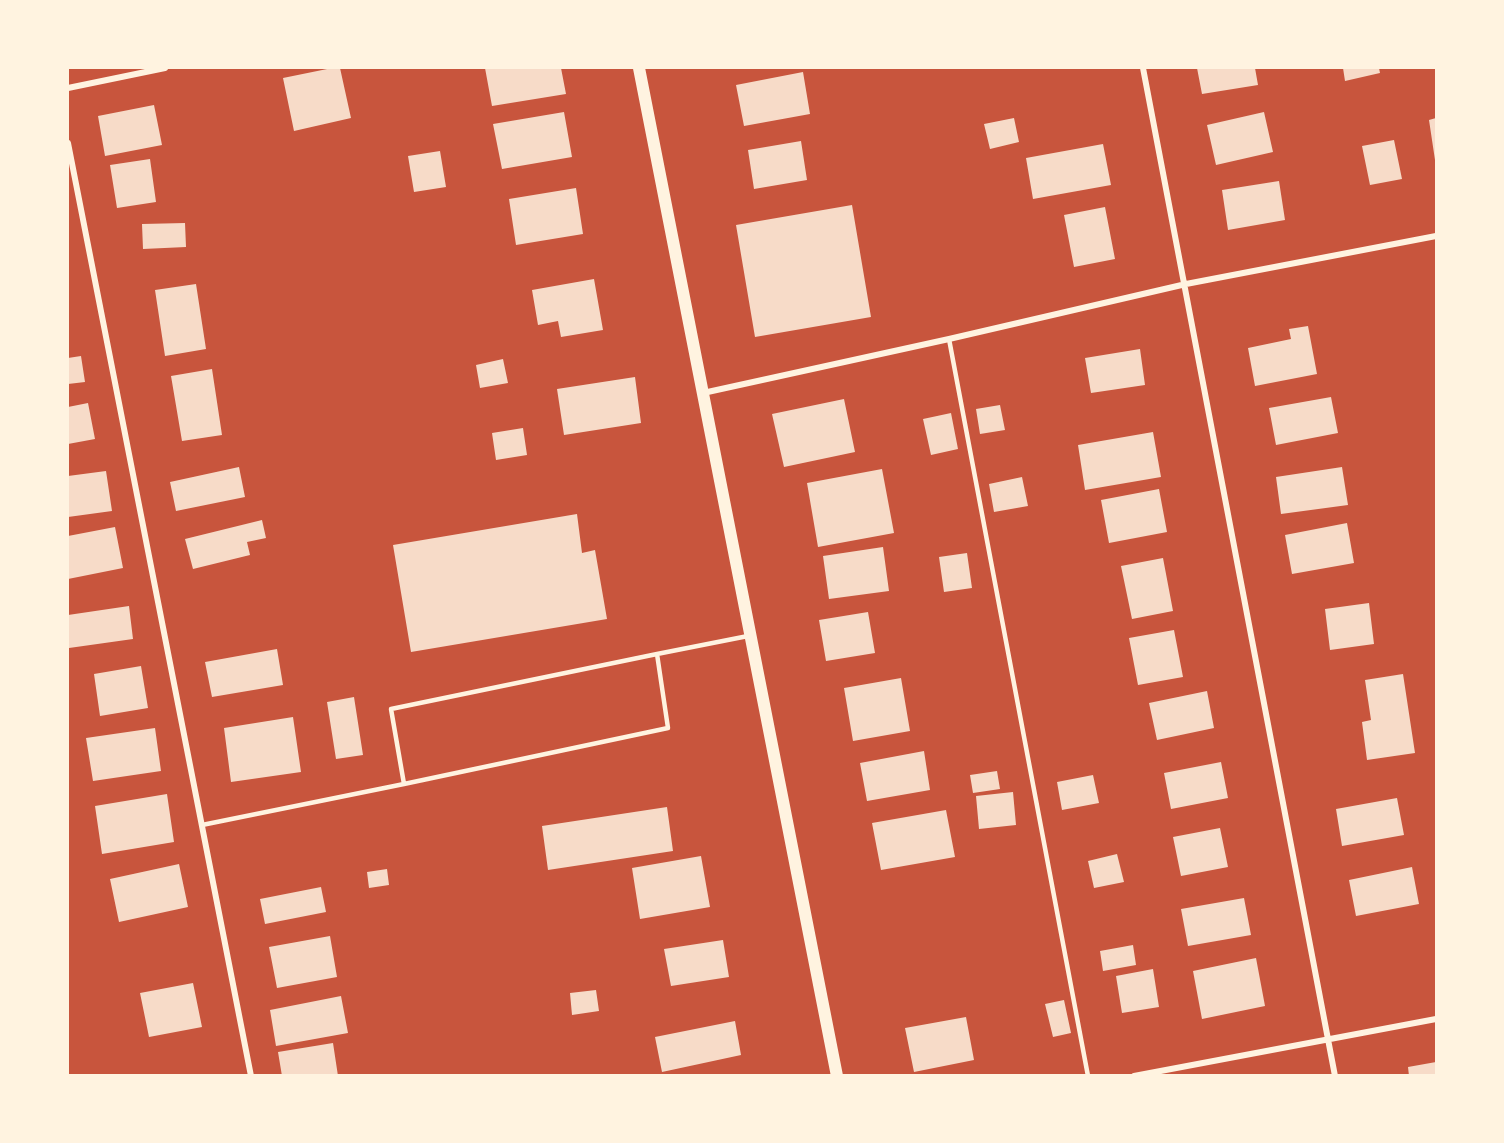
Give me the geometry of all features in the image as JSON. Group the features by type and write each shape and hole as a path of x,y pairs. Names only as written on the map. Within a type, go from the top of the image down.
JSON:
{"main road":[{"path":"639,68 837,1076"}],"street":[{"path":"68,88 165,68"},
{"path":"1143,68 1186,284 1335,1076"},
{"path":"68,143 251,1076"},
{"path":"702,393 1186,284 1437,236"},
{"path":"1134,1076 1437,1018"}],"lane":[{"path":"949,339 1088,1076"},
{"path":"404,784 392,709 749,636"},
{"path":"202,825 668,728 657,654"}],"building":[{"path":"340,68 351,118 294,131 283,78"},
{"path":"485,68 561,68 566,94 492,106"},
{"path":"1197,68 1255,68 1258,85 1202,94"},
{"path":"1343,68 1379,68 1380,73 1345,81"},
{"path":"803,72 810,114 744,126 736,85"},
{"path":"154,105 162,145 105,156 98,116"},
{"path":"564,112 572,157 502,169 493,124"},
{"path":"1264,112 1273,152 1216,165 1207,125"},
{"path":"1014,118 1019,142 990,149 984,124"},
{"path":"1436,118 1436,160 1435,160 1429,120"},
{"path":"1394,140 1402,179 1370,185 1362,146"},
{"path":"801,141 807,180 754,189 748,150"},
{"path":"1103,144 1111,185 1033,199 1026,158"},
{"path":"440,151 446,187 414,192 408,156"},
{"path":"150,159 156,202 117,208 110,165"},
{"path":"1279,181 1285,220 1228,230 1222,190"},
{"path":"576,188 583,234 516,245 509,199"},
{"path":"852,205 871,317 755,337 736,225"},
{"path":"1105,207 1115,259 1074,267 1064,215"},
{"path":"185,223 186,247 143,249 142,224"},
{"path":"594,279 603,330 561,337 558,321 538,325 532,290"},
{"path":"196,284 206,349 165,356 155,290"},
{"path":"1308,326 1317,374 1255,386 1248,348 1291,339 1289,329"},
{"path":"1140,349 1145,385 1091,393 1085,358"},
{"path":"81,356 85,382 68,384 68,358"},
{"path":"503,359 508,383 480,388 476,365"},
{"path":"212,369 222,435 182,441 171,376"},
{"path":"635,377 641,423 564,435 557,389"},
{"path":"1331,397 1338,433 1276,445 1269,408"},
{"path":"844,399 855,452 784,467 772,414"},
{"path":"88,403 95,439 68,444 68,407"},
{"path":"1000,405 1005,430 980,434 976,409"},
{"path":"951,413 958,449 931,455 923,419"},
{"path":"523,428 527,455 496,460 492,433"},
{"path":"1153,432 1161,477 1085,490 1078,445"},
{"path":"239,467 245,497 176,511 170,482"},
{"path":"1342,467 1348,505 1281,514 1276,477"},
{"path":"882,469 894,533 818,547 807,483"},
{"path":"106,471 112,511 68,517 68,476"},
{"path":"1022,477 1028,506 994,512 989,484"},
{"path":"1159,489 1167,532 1109,543 1101,500"},
{"path":"577,514 582,553 595,550 607,619 411,652 393,545"},
{"path":"262,520 266,538 247,542 250,555 193,569 185,539"},
{"path":"1347,523 1354,563 1292,574 1285,535"},
{"path":"115,527 123,568 68,579 68,536"},
{"path":"883,547 889,591 829,599 823,556"},
{"path":"967,553 972,588 944,592 939,557"},
{"path":"1163,558 1173,611 1132,619 1121,566"},
{"path":"1369,603 1374,644 1330,650 1325,609"},
{"path":"129,606 133,639 69,648 68,615"},
{"path":"868,612 875,653 826,661 819,620"},
{"path":"1174,630 1183,677 1138,685 1129,638"},
{"path":"277,649 283,685 212,697 205,662"},
{"path":"141,666 148,708 100,716 94,674"},
{"path":"1403,674 1415,753 1367,760 1362,722 1371,720 1365,680"},
{"path":"901,678 910,731 853,741 844,688"},
{"path":"1207,691 1214,728 1157,740 1149,703"},
{"path":"354,697 363,755 336,759 327,702"},
{"path":"293,717 301,772 231,782 224,728"},
{"path":"155,728 161,771 93,781 86,738"},
{"path":"924,751 930,790 867,801 860,763"},
{"path":"1221,762 1228,798 1171,809 1164,773"},
{"path":"997,771 1000,789 973,793 970,775"},
{"path":"1093,775 1099,803 1062,810 1057,782"},
{"path":"1013,792 1016,825 979,829 976,796"},
{"path":"167,794 174,842 102,854 95,806"},
{"path":"1397,798 1404,835 1342,846 1336,809"},
{"path":"667,807 673,851 548,870 542,826"},
{"path":"946,810 955,857 881,870 872,823"},
{"path":"1220,828 1228,867 1181,876 1173,837"},
{"path":"1117,854 1124,882 1094,888 1088,861"},
{"path":"701,856 710,907 640,919 632,868"},
{"path":"179,864 188,907 119,922 110,879"},
{"path":"1412,867 1419,904 1356,916 1349,880"},
{"path":"387,869 389,885 369,888 367,872"},
{"path":"321,887 326,912 265,924 260,899"},
{"path":"1244,898 1251,935 1188,946 1181,909"},
{"path":"330,936 337,977 277,988 269,947"},
{"path":"723,940 729,977 671,986 664,949"},
{"path":"1133,945 1136,965 1103,971 1100,951"},
{"path":"1256,958 1265,1006 1202,1019 1193,971"},
{"path":"1153,969 1159,1007 1122,1013 1116,976"},
{"path":"193,983 202,1027 149,1037 140,993"},
{"path":"596,990 599,1011 572,1015 570,993"},
{"path":"341,996 348,1033 276,1046 270,1010"},
{"path":"1064,1000 1071,1033 1053,1037 1045,1004"},
{"path":"966,1017 974,1060 914,1072 905,1028"},
{"path":"735,1021 741,1055 662,1072 655,1037"},
{"path":"333,1043 338,1076 282,1076 278,1052"},
{"path":"1436,1062 1436,1076 1409,1076 1408,1067"}]}
